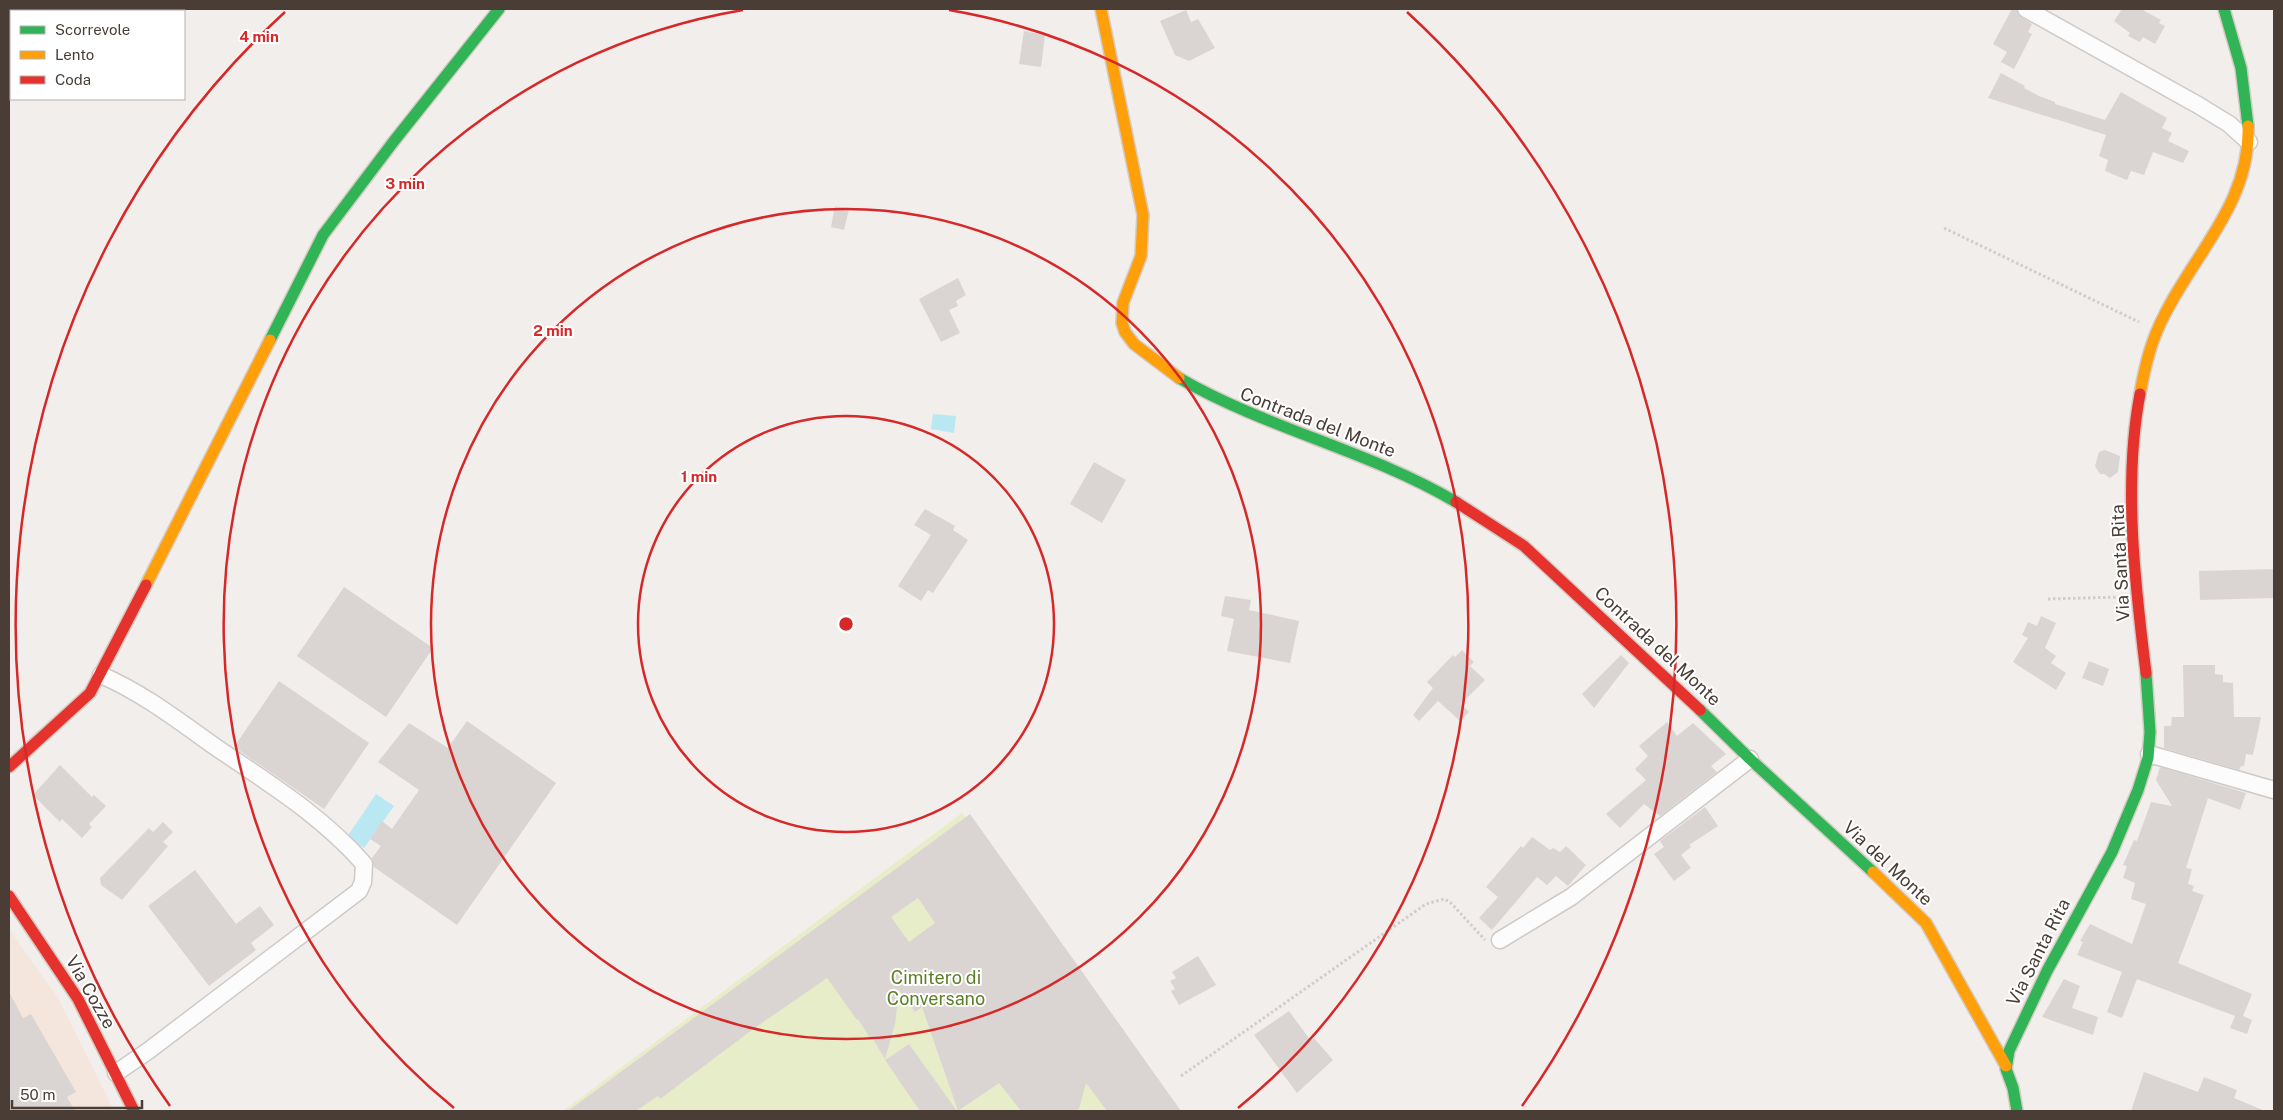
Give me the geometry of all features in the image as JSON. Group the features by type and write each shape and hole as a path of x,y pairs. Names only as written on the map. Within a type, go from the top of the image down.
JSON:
{"street":[{"path":"9,767 90,693 101,675 323,235 394,141 499,9"},
{"name":"Contrada del Monte","path":"1101,9 1143,215 1144,237 1141,258 1126,295 1121,317 1125,332 1136,346 1187,384 1213,399 1287,430 1369,459 1409,477 1497,528 1524,546 1750,759"},
{"path":"2026,9 2198,105 2228,124 2249,142"},
{"name":"Via Santa Rita","path":"2006,1066 2015,1036 2046,971 2125,825 2138,792 2149,754 2150,728 2138,597 2134,452 2137,416 2145,367 2156,330 2167,305 2222,222 2236,196 2246,164 2249,142 2248,115 2235,36 2224,9"},
{"path":"101,675 139,694 318,818 345,842 364,864 363,882 359,891 148,1051 116,1073"},
{"path":"2149,754 2274,790"},
{"path":"1500,940 1571,897 1750,759"},
{"name":"Via del Monte","path":"1750,759 1901,897 1926,923 2006,1066"},
{"name":"Via Cozze","path":"9,896 78,999 134,1111"},
{"path":"2006,1066 2017,1111"}],"path":[{"path":"1944,228 2156,330"},
{"path":"2048,599 2138,597"},
{"path":"1181,1076 1426,904 1444,899 1460,913 1480,937 1492,943 1500,940"}],"shaded area":[{"path":"9,929 58,998 114,1111 9,1111"}],"green space":[{"name":"Cimitero di Conversano","path":"962,813 1180,1111 563,1111"}],"water":[{"path":"933,414 956,416 954,433 931,429"},
{"path":"376,794 394,806 364,848 347,837"}],"building":[{"path":"2012,9 2016,9 2021,17 2032,24 2028,32 2032,34 2014,69 2001,62 2007,52 1993,44"},
{"path":"2122,9 2141,9 2161,20 2159,23 2165,26 2155,44 2143,37 2140,42 2128,36 2130,33 2114,21"},
{"path":"1186,10 1191,22 1198,19 1215,48 1189,61 1175,55 1160,21"},
{"path":"1024,31 1045,35 1041,67 1019,64"},
{"path":"2001,73 2025,86 2024,88 2055,102 2055,104 2105,120 2121,92 2167,118 2162,128 2172,133 2168,141 2189,151 2183,163 2153,152 2144,175 2131,171 2127,180 2105,171 2108,160 2099,156 2106,135 1988,98"},
{"path":"835,206 849,209 844,230 831,227"},
{"path":"958,278 966,295 956,301 958,306 949,310 960,333 941,342 919,299"},
{"path":"2105,450 2120,456 2118,472 2110,478 2100,474 2095,466 2099,452"},
{"path":"1094,462 1126,480 1102,523 1070,504"},
{"path":"925,509 955,526 953,530 968,540 933,593 928,590 921,601 898,586 931,535 914,525"},
{"path":"2274,569 2274,598 2200,600 2199,571"},
{"path":"344,587 433,648 386,717 297,656"},
{"path":"1225,596 1251,600 1249,610 1299,621 1290,663 1227,651 1234,619 1221,616"},
{"path":"2041,616 2056,623 2045,648 2056,656 2051,663 2066,673 2056,690 2013,662 2028,638 2022,635 2028,622 2037,626"},
{"path":"1462,650 1474,662 1470,666 1485,680 1461,704 1469,712 1460,721 1438,701 1419,721 1413,715 1433,688 1427,682 1453,655 1455,657"},
{"path":"1621,655 1629,663 1594,708 1582,694"},
{"path":"2089,661 2109,669 2103,686 2082,678"},
{"path":"2183,665 2215,665 2215,674 2223,675 2223,682 2233,683 2234,717 2261,717 2253,755 2246,754 2244,766 2241,766 2239,770 2164,748 2164,726 2171,726 2172,717 2184,717"},
{"path":"279,681 369,743 324,809 234,747"},
{"path":"467,721 556,783 457,925 374,867 372,858 381,846 370,839 382,821 392,829 419,790 378,762 409,723 448,748"},
{"path":"1667,722 1677,736 1693,723 1726,754 1711,766 1717,772 1660,816 1644,804 1620,828 1606,814 1646,780 1635,769 1648,756 1639,746"},
{"path":"60,765 92,797 94,795 106,806 89,824 92,827 82,838 62,819 60,822 33,795"},
{"path":"2160,767 2246,793 2240,810 2208,798 2186,868 2192,869 2188,884 2194,886 2192,891 2204,895 2178,963 2252,994 2243,1016 2252,1020 2247,1034 2230,1028 2235,1016 2137,979 2122,1018 2107,1012 2122,972 2077,955 2083,942 2080,941 2090,924 2132,944 2146,904 2131,899 2135,883 2123,878 2127,866 2123,865 2134,840 2137,841 2151,802 2172,806 2156,780"},
{"path":"1705,807 1718,826 1689,845 1691,847 1681,855 1691,868 1674,881 1654,854 1664,847 1660,841"},
{"name":"Cimitero di Conversano","path":"970,814 1181,1111 1107,1111 1086,1083 1079,1109 1072,1111 1021,1111 999,1083 958,1111 922,1007 915,1012 899,990 895,1024 885,1059 873,1039 871,1040 858,1019 827,978 756,1027 660,1099 658,1096 636,1111 568,1111","holes":["918,898 935,923 909,942 891,917"]},
{"path":"163,822 173,832 163,842 168,846 122,900 101,885 100,878 149,828 153,832"},
{"path":"1532,837 1550,850 1553,848 1560,852 1566,846 1586,865 1568,886 1556,876 1547,885 1537,877 1492,930 1479,918 1498,897 1486,887 1521,846 1523,848"},
{"path":"195,870 236,924 260,906 274,925 251,943 256,950 209,986 148,906"},
{"path":"1198,956 1216,985 1179,1005 1171,991 1175,989 1170,981 1176,978 1172,972"},
{"path":"2064,979 2080,986 2072,1008 2098,1017 2093,1035 2042,1017"},
{"path":"9,992 23,1018 31,1014 76,1092 67,1097 75,1111 9,1111"},
{"path":"1289,1011 1311,1041 1314,1038 1333,1060 1297,1093 1254,1035"},
{"path":"909,1044 957,1111 920,1111 885,1060"},
{"path":"2144,1072 2198,1092 2204,1077 2237,1090 2234,1098 2265,1111 2131,1111"}],"traffic: fast":[{"path":"270,340 323,235 394,141 499,9"},
{"path":"2224,9 2241,68 2248,126"},
{"path":"1179,378 1247,412 1388,468 1456,502"},
{"path":"2017,1111 2013,1088 2006,1069 2009,1051 2047,971 2112,852 2138,790 2148,758 2150,732 2146,673"},
{"path":"1700,710 1750,759 1873,872"}],"traffic: slow":[{"path":"1101,9 1143,215 1141,256 1123,303 1122,323 1125,332 1134,344 1179,378"},
{"path":"2140,394 2149,353 2160,324 2219,225 2241,178 2247,153 2248,126"},
{"path":"146,585 270,340"},
{"path":"1873,872 1926,923 2006,1066"}],"traffic: jam":[{"path":"2140,394 2132,463 2132,534 2146,673"},
{"path":"1456,502 1524,546 1700,710"},
{"path":"9,767 90,693 146,585"},
{"path":"9,896 78,999 134,1111"}]}
